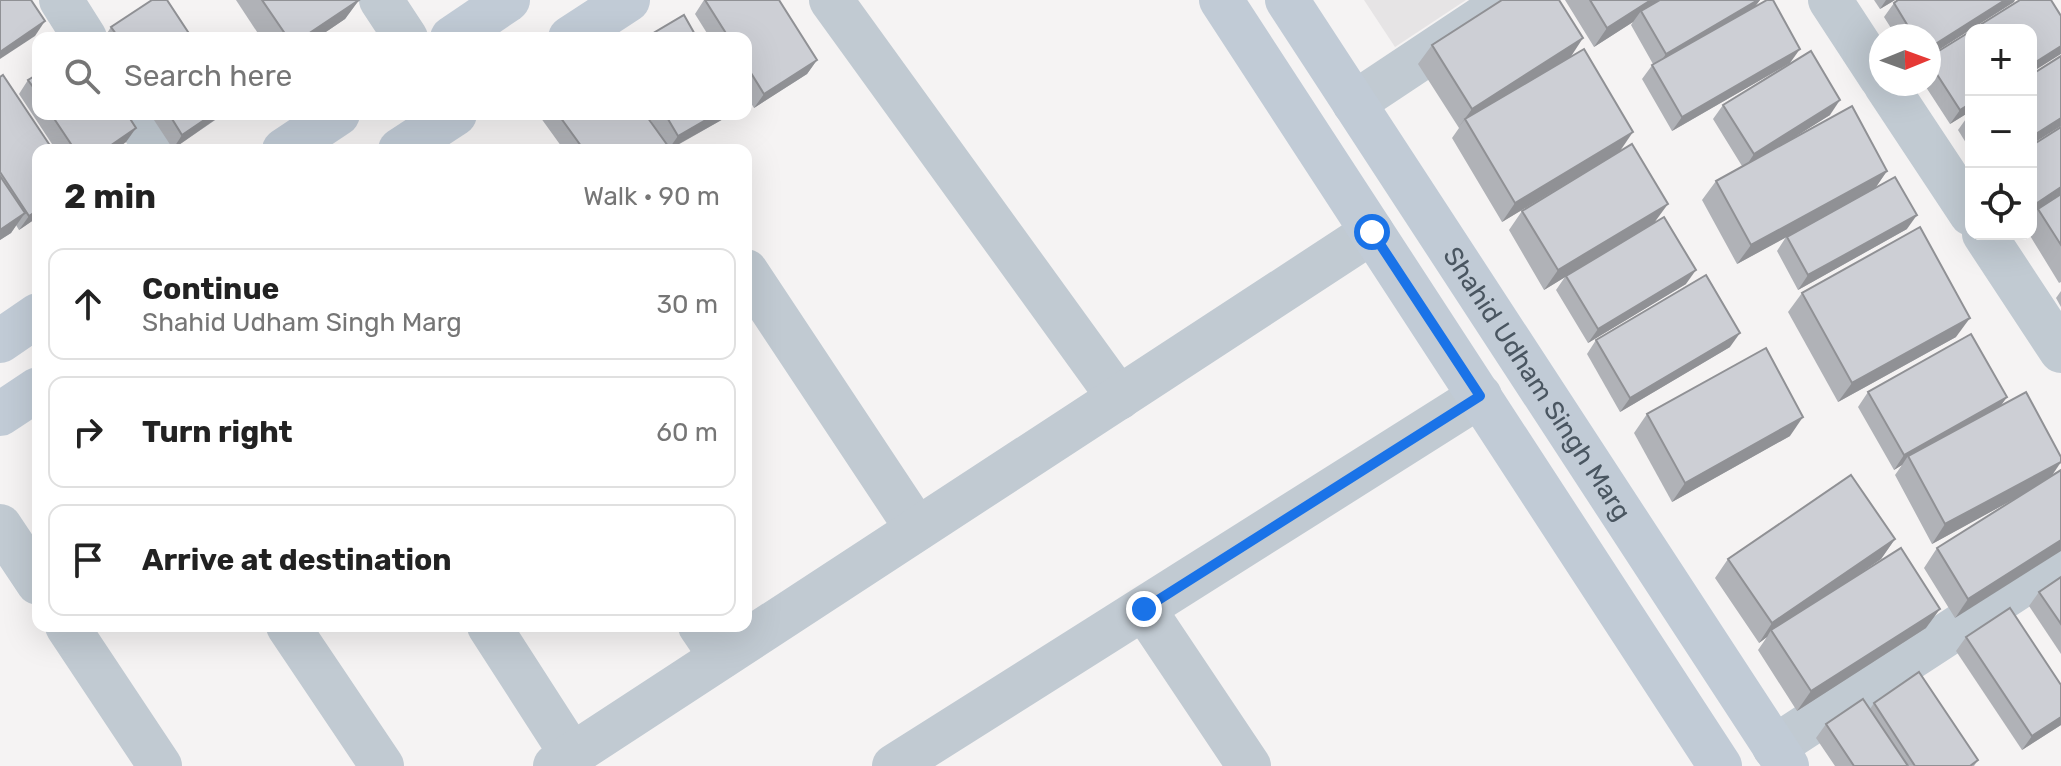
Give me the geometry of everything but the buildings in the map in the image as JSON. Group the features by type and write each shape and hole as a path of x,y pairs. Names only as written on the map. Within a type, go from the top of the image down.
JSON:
{"street":[{"path":"61,0 81,32"},
{"path":"381,0 402,32"},
{"path":"461,32 508,0"},
{"path":"587,32 628,0"},
{"path":"831,0 1119,398"},
{"path":"1221,0 1720,766"},
{"name":"Shahid Udham Singh Marg","path":"1287,0 1781,756"},
{"path":"1354,103 1509,0"},
{"path":"1830,0 1869,60"},
{"path":"1893,96 1965,205"},
{"path":"138,120 153,144"},
{"path":"293,144 329,120"},
{"path":"409,144 446,120"},
{"path":"752,619 917,529 1372,232"},
{"path":"1988,240 2061,351"},
{"path":"752,280 917,529"},
{"path":"0,341 32,319"},
{"path":"0,414 32,393"},
{"path":"900,764 1480,396"},
{"path":"0,526 32,574"},
{"path":"1781,756 2061,560"},
{"path":"1144,609 1249,766"},
{"path":"71,632 160,766"},
{"path":"292,632 382,766"},
{"path":"492,632 564,760 710,642 728,632"}],"shaded area":[{"path":"1364,0 1466,0 1395,47"}],"route":[{"path":"1144,609 1480,396 1372,232"}]}
